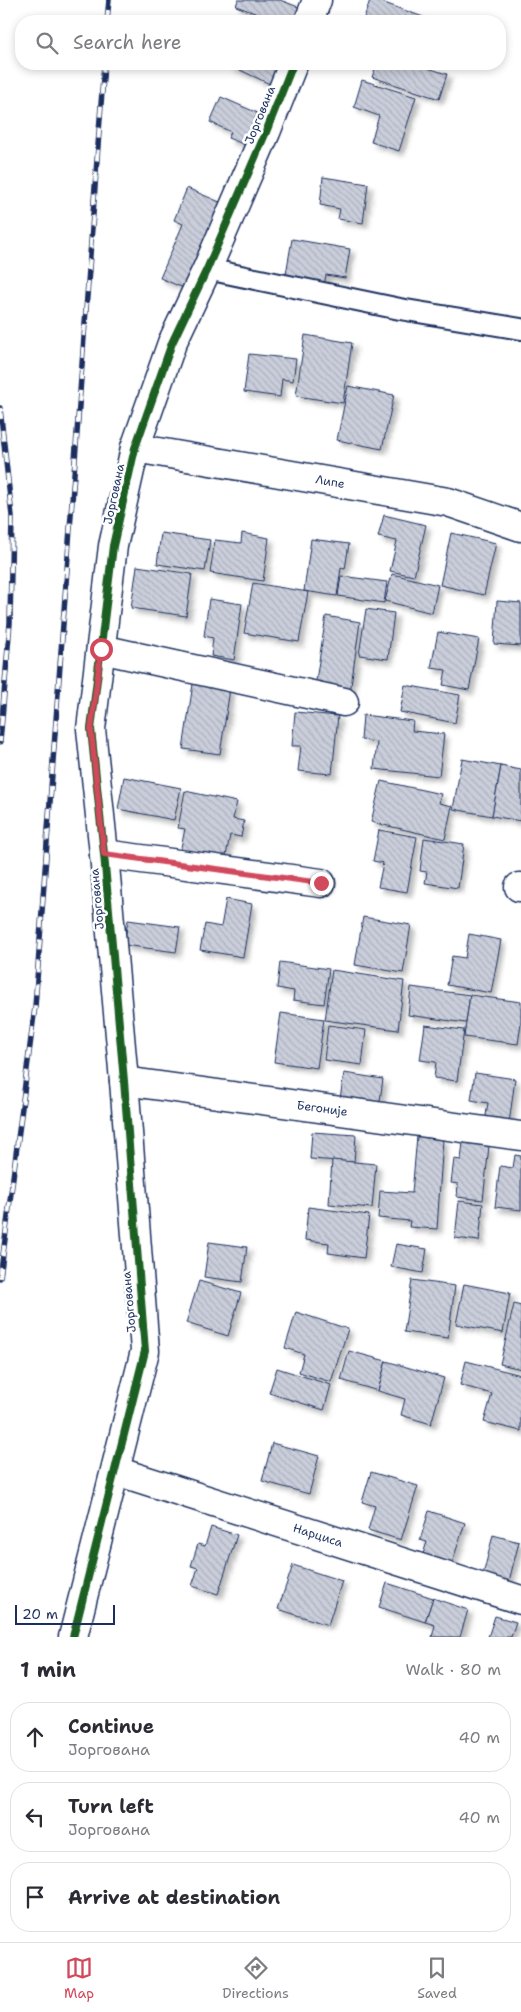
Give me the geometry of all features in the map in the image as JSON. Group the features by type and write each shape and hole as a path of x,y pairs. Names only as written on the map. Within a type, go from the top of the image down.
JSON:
{"street":[{"path":"311,15 317,0"},
{"name":"Јоргована","path":"73,1637 145,1351 124,1081 91,730 114,546 135,448 172,343 207,269 266,132 290,70"},
{"name":"Липе","path":"135,448 448,502 521,527"},
{"path":"101,649 344,702"},
{"name":"Јоргована","path":"104,854 321,883"},
{"name":"Бегоније","path":"124,1081 521,1136"},
{"name":"Нарциса","path":"116,1471 521,1600"}],"lane":[{"path":"207,269 400,309 521,329"}],"building":[{"path":"238,0 280,0 301,8 298,15 260,15 236,6"},
{"path":"370,0 376,0 417,15 365,15"},
{"path":"240,70 278,70 272,85"},
{"path":"375,70 434,70 447,74 439,99 372,77"},
{"path":"362,80 416,97 399,151 371,142 379,116 354,107"},
{"path":"221,97 262,115 248,146 228,138 231,132 210,122"},
{"path":"323,177 368,184 363,223 338,219 340,209 320,205"},
{"path":"187,188 222,203 186,289 160,278 183,224 174,220"},
{"path":"292,239 350,249 345,278 326,275 324,286 285,280"},
{"path":"305,335 352,343 343,403 296,396"},
{"path":"249,354 296,359 293,381 282,379 280,397 244,392"},
{"path":"348,386 394,395 382,449 337,440"},
{"path":"384,515 426,525 414,576 390,571 397,541 378,537"},
{"path":"161,533 210,540 205,571 157,564"},
{"path":"242,533 269,538 263,581 210,573 215,540 241,543"},
{"path":"451,533 496,543 484,595 440,585"},
{"path":"311,539 349,544 345,569 341,568 337,596 304,591"},
{"path":"137,566 192,574 186,616 131,608"},
{"path":"392,574 438,585 432,613 385,601"},
{"path":"341,576 387,582 384,603 338,596"},
{"path":"253,583 308,592 299,642 244,633"},
{"path":"209,599 242,604 234,660 211,656 213,638 204,636"},
{"path":"497,601 521,603 521,646 494,644"},
{"path":"366,609 394,613 388,659 359,655"},
{"path":"326,616 360,622 350,693 315,687"},
{"path":"438,632 479,639 469,690 443,685 446,670 431,668"},
{"path":"193,684 230,689 220,754 183,749"},
{"path":"405,685 460,695 455,723 400,712"},
{"path":"295,712 338,716 332,774 298,771 301,746 292,746"},
{"path":"363,715 413,721 412,731 444,734 439,776 374,769 377,742 361,740"},
{"path":"462,759 501,766 492,816 453,809"},
{"path":"501,766 521,770 521,821 492,816"},
{"path":"124,777 181,788 174,820 118,809"},
{"path":"381,781 441,794 439,803 452,806 445,839 371,822"},
{"path":"185,791 237,802 233,819 244,821 241,837 230,835 225,861 180,852 185,829 178,828"},
{"path":"379,830 417,837 407,892 378,887 383,863 373,861"},
{"path":"424,838 464,844 458,888 425,883 427,872 420,871"},
{"path":"226,899 252,904 243,957 200,950 205,924 221,927"},
{"path":"363,917 411,925 403,973 355,965"},
{"path":"128,920 180,927 176,952 124,945"},
{"path":"469,934 501,940 491,993 447,985 452,956 465,958"},
{"path":"280,962 329,969 324,1004 293,1000 294,991 277,988"},
{"path":"332,970 404,981 398,1030 325,1020"},
{"path":"411,987 470,995 466,1023 408,1015"},
{"path":"470,995 521,1002 518,1044 464,1037"},
{"path":"281,1013 324,1019 317,1068 274,1062"},
{"path":"328,1025 366,1030 362,1065 324,1060"},
{"path":"425,1025 464,1030 457,1081 434,1078 436,1062 420,1060"},
{"path":"344,1073 383,1079 378,1115 340,1099"},
{"path":"475,1073 515,1079 508,1131 484,1128 488,1103 471,1100"},
{"path":"312,1132 356,1135 354,1162 310,1159"},
{"path":"417,1136 443,1139 437,1229 409,1227 410,1221 378,1218 380,1191 412,1193"},
{"path":"463,1142 489,1146 483,1200 457,1197 458,1184 451,1183 454,1159 461,1160"},
{"path":"515,1155 521,1156 521,1210 495,1207 500,1166 513,1168"},
{"path":"332,1160 376,1164 372,1208 329,1204"},
{"path":"459,1201 483,1204 479,1241 455,1238"},
{"path":"308,1207 369,1215 364,1258 328,1253 329,1243 305,1240"},
{"path":"209,1242 247,1247 242,1282 204,1277"},
{"path":"396,1244 427,1249 423,1273 391,1267"},
{"path":"412,1280 455,1286 448,1338 404,1332"},
{"path":"199,1281 241,1293 228,1336 186,1323"},
{"path":"464,1284 510,1293 503,1333 456,1324"},
{"path":"514,1304 521,1306 521,1369 500,1364"},
{"path":"296,1312 348,1329 331,1382 299,1372 304,1354 285,1348"},
{"path":"349,1351 386,1361 378,1391 341,1380"},
{"path":"386,1361 444,1378 431,1424 401,1415 405,1399 378,1391"},
{"path":"466,1361 521,1375 521,1431 484,1422 492,1394 460,1385"},
{"path":"277,1368 331,1385 324,1410 269,1393"},
{"path":"272,1443 319,1456 309,1494 262,1481"},
{"path":"371,1472 418,1486 401,1540 368,1530 375,1506 362,1502"},
{"path":"429,1511 465,1523 449,1572 420,1563 427,1542 420,1540"},
{"path":"211,1527 237,1535 218,1594 192,1586 198,1568 191,1566 198,1544 205,1546"},
{"path":"493,1535 519,1542 507,1589 481,1583"},
{"path":"293,1565 342,1581 328,1625 278,1609"},
{"path":"387,1583 433,1598 425,1622 379,1607"},
{"path":"433,1598 468,1610 460,1637 432,1637 435,1625 425,1622"},
{"path":"495,1616 516,1622 511,1637 488,1637"}],"railway":[{"path":"108,15 109,0"},
{"path":"0,1278 35,1007 104,70"},
{"path":"0,408 12,516 10,623 0,742"}],"cycle path":[{"path":"73,1637 145,1351 124,1081 91,729 113,546 135,448 172,343 207,269 291,70"}],"route":[{"path":"101,649 91,730 104,854 321,883"}]}
